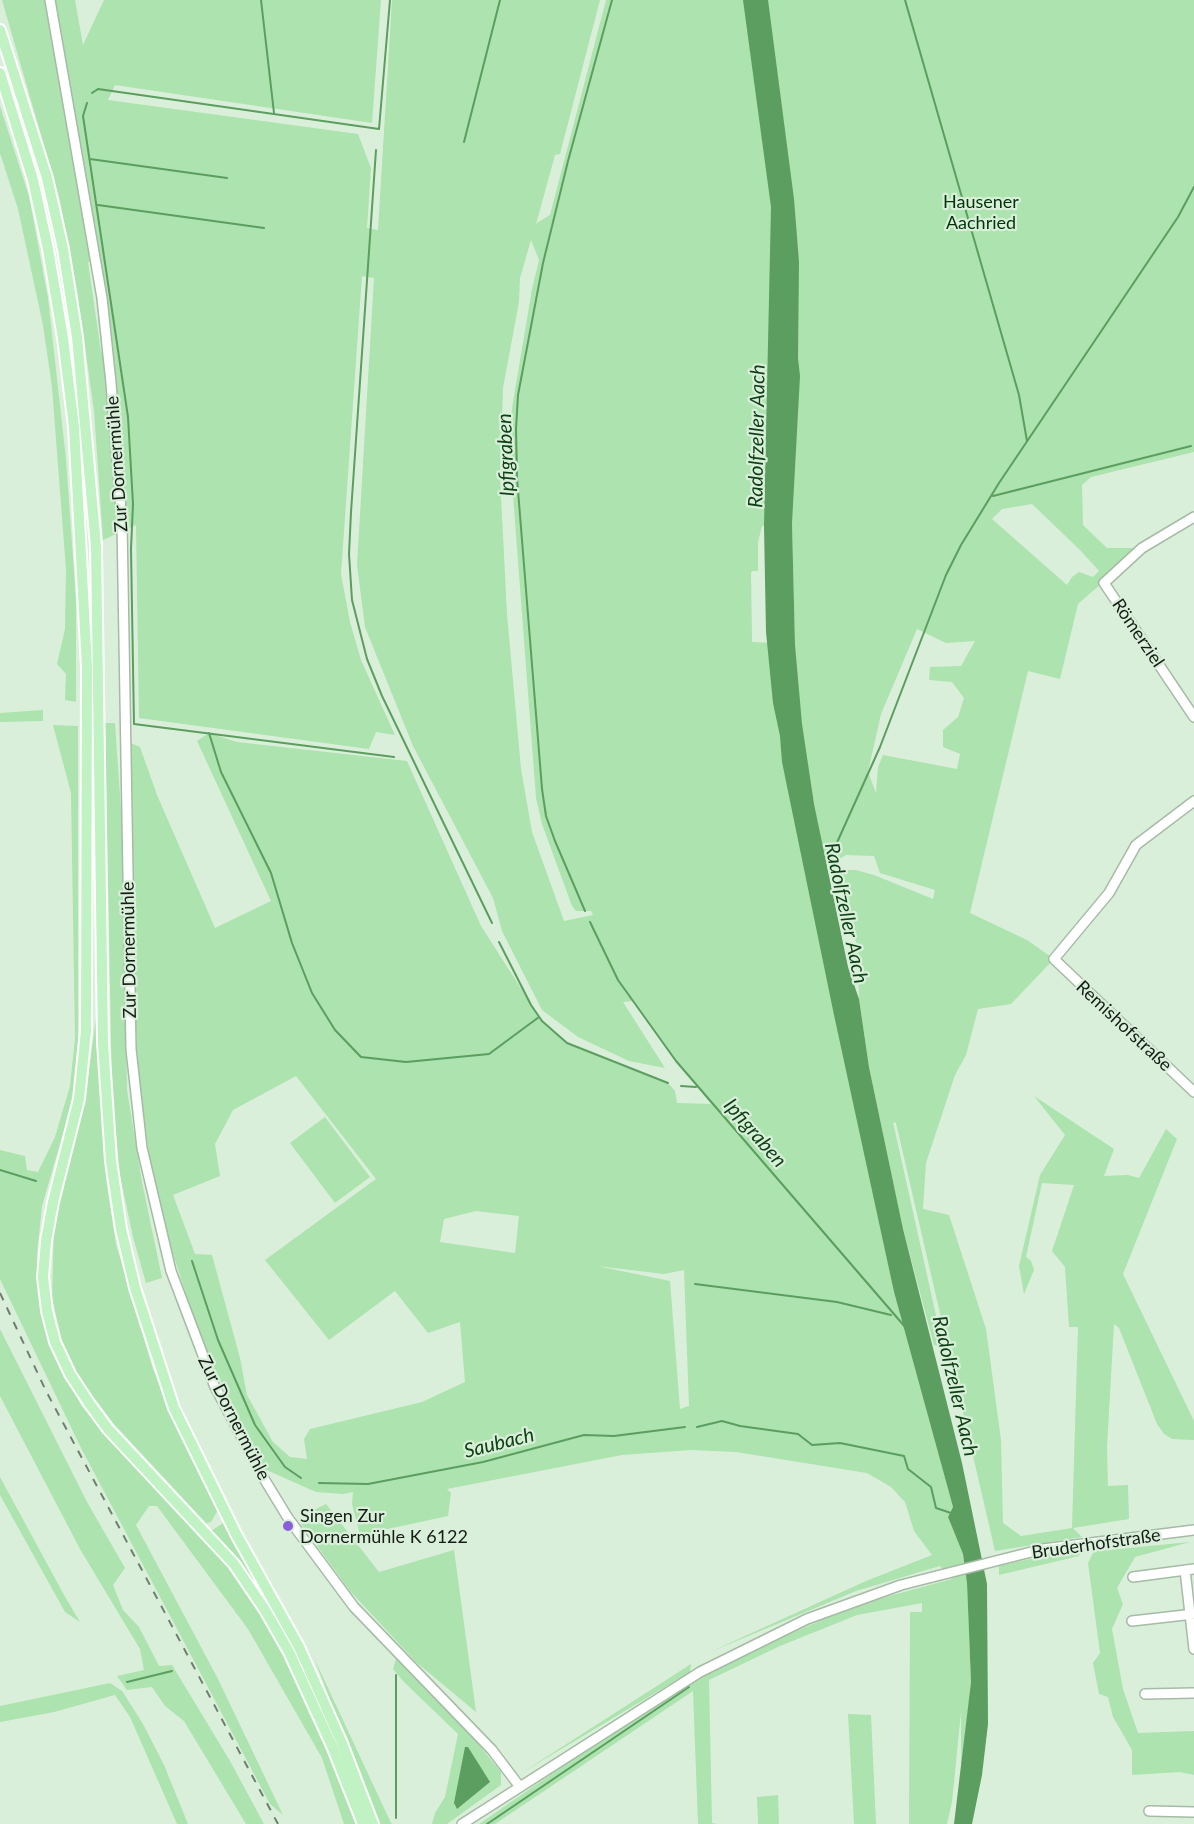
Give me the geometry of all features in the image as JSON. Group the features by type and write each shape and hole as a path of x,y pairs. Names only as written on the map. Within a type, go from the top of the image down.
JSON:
{"main road":[{"path":"0,30 48,178 63,249 77,337 96,546 103,1043 111,1161 121,1229 135,1288 174,1408 236,1534 299,1647 341,1741 373,1824"},
{"path":"0,73 33,180 48,249 63,338 74,427 87,686 86,1031 79,1099 53,1202 46,1241 43,1277 47,1311 55,1342 69,1374 89,1403 108,1429 234,1564 265,1610 289,1652 332,1746 363,1824"}],"street":[{"name":"Zur Dornermühle","path":"50,0 102,298 111,383 122,523 131,1049 142,1149 171,1271 215,1387 262,1477 288,1518 354,1607 492,1750 520,1787"},
{"name":"Römerziel","path":"1194,517 1142,548 1104,583 1194,717"},
{"name":"Remishofstraße","path":"1194,801 1136,846 1108,893 1053,959 1194,1092"},
{"name":"Bruderhofstraße","path":"462,1824 700,1672 766,1638 850,1603 952,1571 1043,1549 1194,1530"},
{"path":"1133,1577 1190,1569 1194,1649"},
{"path":"1132,1621 1192,1614"},
{"path":"1145,1694 1194,1693"},
{"path":"1149,1811 1194,1812"}],"green space":[{"name":"Hausener Aachried","path":"2,0 75,0 83,45 104,0 381,0 372,123 115,85 108,100 358,134 371,168 367,228 378,230 392,0 600,0 560,154 555,155 535,228 537,223 550,215 606,0 1194,0 1194,452 1091,477 1082,485 1083,525 1107,548 1142,548 1078,604 1060,679 1028,671 970,913 1027,940 1054,959 1011,1004 978,1009 966,1055 955,1075 926,1163 923,1209 949,1215 986,1329 1001,1440 1003,1523 1021,1536 1072,1528 1078,1327 1069,1327 1065,1267 1052,1251 1074,1185 1042,1183 1026,1257 1031,1261 1034,1270 1024,1294 1019,1266 1040,1175 1065,1135 1034,1096 1114,1149 1104,1176 1128,1175 1139,1178 1166,1129 1177,1139 1123,1274 1194,1421 1194,1440 1172,1439 1164,1434 1157,1424 1119,1328 1114,1324 1107,1447 1108,1486 1128,1485 1129,1519 1073,1528 1082,1537 995,1551 896,1123 893,1122 943,1347 934,1345 903,1229 869,1067 859,999 857,946 838,870 856,870 874,875 933,899 935,890 880,873 874,856 846,855 831,864 805,869 894,1292 953,1507 948,1517 963,1554 967,1583 971,1682 961,1773 961,1712 952,1802 947,1824 909,1824 910,1612 922,1612 922,1603 857,1615 780,1646 709,1680 712,1823 717,1824 698,1824 693,1691 495,1824 479,1824 608,1735 691,1682 760,1647 856,1605 952,1579 940,1566 856,1591 710,1652 866,1581 932,1555 914,1531 905,1502 891,1487 867,1473 736,1452 691,1450 622,1455 447,1489 451,1493 448,1516 360,1535 352,1504 353,1492 343,1494 316,1492 262,1468 200,1337 165,1229 151,1168 139,1083 133,977 128,742 140,747 157,795 215,928 271,901 197,741 209,733 237,742 407,761 481,926 542,1021 567,1043 668,1083 675,1091 677,1103 711,1104 676,1061 633,1001 623,1002 665,1068 629,1061 578,1037 542,1010 502,931 493,898 413,746 365,627 357,565 374,278 362,276 341,574 350,622 361,660 395,735 376,732 369,749 139,718 136,525 103,540 94,411 77,290 60,201","holes":["531,240 539,260 513,402 510,425 511,469 536,798 542,824 572,906 576,911 591,911 593,915 564,921 532,832 521,769 507,614 500,477 503,388 519,302 520,278","95,260 108,353 101,352 88,262","1032,504 1099,571 1093,577 1079,572 1067,585 992,519 1002,509","792,523 795,644 752,642 751,573 758,571 758,542 762,526","917,629 946,643 975,641 961,666 930,667 929,680 952,682 964,698 958,717 943,730 943,747 960,754 957,769 883,755 878,767 876,793 868,772 881,714","296,1076 376,1179 265,1260 329,1340 395,1291 428,1333 460,1322 465,1382 422,1402 310,1429 304,1439 307,1459 290,1457 273,1442 247,1395 240,1358 212,1255 195,1254 173,1195 220,1176 215,1144 233,1110","476,1211 519,1216 515,1253 440,1242 444,1219","597,1266 664,1274 684,1270 689,1406 680,1409 670,1281"]},
{"path":"0,106 29,196 48,298 66,459 76,600 76,702 65,700 66,674 57,664 65,629 66,569 52,387 43,325 18,209 0,153"},
{"path":"43,710 43,721 0,722 0,713"},
{"path":"105,723 115,723 122,825 127,1090 142,1182 162,1278 146,1283 120,1176 112,1094"},
{"path":"53,725 78,726 78,1042 74,1096 42,1206 37,1255 40,1306 63,1371 81,1405 140,1473 189,1522 226,1564 260,1612 294,1673 358,1824 344,1824 322,1758 248,1629 157,1506 149,1506 136,1525 218,1679 283,1815 270,1804 81,1448 0,1279 0,1150 25,1156 27,1170 38,1172 55,1137 70,1086 75,1038 71,793"},
{"path":"98,1003 100,1098 106,1179 116,1244 153,1369 193,1461 218,1510 211,1522 206,1523 113,1423 80,1379 62,1342 52,1298 54,1221 85,1099"},
{"path":"325,1117 370,1177 335,1203 290,1143"},
{"path":"0,1329 87,1502 125,1568 113,1585 123,1610 139,1627 159,1666 172,1665 230,1761 264,1824 246,1824 184,1721 165,1706 152,1687 127,1690 117,1676 144,1670 140,1649 80,1549 0,1396"},
{"path":"0,1477 80,1622 65,1612 0,1495"},
{"path":"326,1504 379,1572 454,1550 476,1712 416,1662 350,1591 301,1524 310,1512"},
{"path":"223,1523 258,1584 263,1596 211,1531"},
{"path":"1190,1542 1135,1557 1117,1588 1123,1604 1112,1629 1123,1689 1138,1733 1194,1731 1194,1775 1180,1772 1132,1775 1132,1750 1113,1717 1108,1697 1099,1694 1093,1663 1100,1653 1088,1563 1093,1553 1098,1551"},
{"path":"1081,1551 1079,1556 999,1575 999,1566 1061,1552"},
{"path":"314,1658 391,1823 393,1824 377,1824"},
{"path":"396,1659 475,1740 501,1772 501,1785 447,1824 432,1824 435,1813 445,1797 458,1734 393,1669"},
{"path":"691,1664 690,1672 523,1772"},
{"path":"110,1683 122,1691 143,1724 164,1765 188,1824 177,1824 130,1717 115,1695 54,1712 0,1722 0,1706"},
{"path":"848,1714 871,1715 876,1824 854,1824"},
{"path":"778,1795 779,1824 758,1824 757,1797"}],"shaded area":[{"path":"743,0 768,0 794,199 799,262 798,358 800,376 792,523 795,645 802,724 814,804 848,967 859,999 869,1067 903,1229 962,1463 987,1584 988,1724 982,1775 972,1824 954,1824 971,1682 967,1583 963,1554 948,1517 953,1507 894,1292 782,762 780,736 773,703 766,632 764,526 771,207"},
{"path":"465,1747 468,1747 490,1782 457,1809 454,1803"}],"waterway":[{"path":"261,0 274,113"},
{"path":"92,93 98,89 379,129 390,0"},
{"path":"464,142 500,0"},
{"name":"Ipfigraben","path":"585,911 546,816 542,789 517,478 516,429 518,395 543,263 612,0"},
{"path":"905,0 1019,395 1027,441"},
{"path":"87,103 83,116 128,417 133,504 131,549 134,724 394,757"},
{"path":"376,150 351,512 349,554 352,600 367,659 382,696 492,923"},
{"path":"90,159 227,178"},
{"name":"Radolfzeller Aach","path":"822,861 835,847 880,747 946,575 961,545 999,483 1178,217 1194,187"},
{"path":"98,205 264,228"},
{"path":"993,496 1191,446"},
{"path":"209,733 221,772 271,873 292,943 312,993 335,1030 361,1057 406,1062 489,1054 539,1017"},
{"name":"Ipfigraben","path":"590,922 618,980 676,1061 906,1328"},
{"path":"499,942 531,1005 542,1021 567,1043 668,1083"},
{"path":"681,1086 696,1087"},
{"name":"Saubach","path":"0,1170 36,1181"},
{"name":"Saubach","path":"192,1261 218,1340 255,1425 285,1467 301,1478"},
{"path":"695,1284 837,1302 891,1315"},
{"name":"Saubach","path":"697,1427 722,1421 740,1426 798,1434 812,1445 840,1443 904,1456 908,1469 931,1487 936,1508 951,1513"},
{"name":"Saubach","path":"319,1483 368,1484 483,1462 584,1435 614,1436 685,1427"},
{"path":"127,1682 172,1671"},
{"path":"396,1675 396,1818"},
{"path":"487,1824 689,1687"}],"railway":[{"path":"0,1293 46,1391 278,1824"}],"place":[{"name":"Singen Zur Dornermühle K 6122","path":"288,1526"}]}
